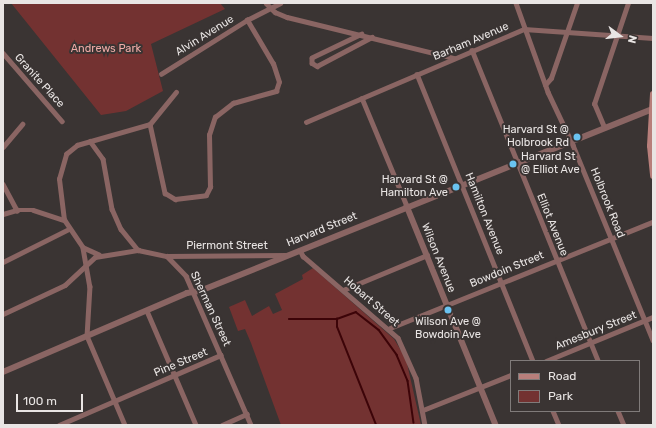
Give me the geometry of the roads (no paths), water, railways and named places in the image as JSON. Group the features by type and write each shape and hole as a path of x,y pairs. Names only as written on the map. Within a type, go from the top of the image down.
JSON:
{"main road":[{"path":"653,94 651,150 653,176"}],"street":[{"path":"266,3 270,8 287,17 372,36 454,58"},
{"name":"Alvin Avenue","path":"161,74 247,20 280,3"},
{"name":"Holbrook Road","path":"516,3 545,85 571,140 653,340"},
{"path":"545,85 550,78 577,3"},
{"path":"604,127 594,104 628,3"},
{"path":"150,124 165,194 175,199 202,197 210,187 209,135 215,117 232,103 276,91 279,80 273,64 247,20"},
{"name":"Barham Avenue","path":"306,122 524,29 653,38"},
{"path":"362,34 312,58 312,64 317,66 372,36"},
{"name":"Elliot Avenue","path":"472,50 598,360"},
{"name":"Granite Place","path":"3,54 62,121"},
{"name":"Hamilton Avenue","path":"418,74 533,360"},
{"path":"99,255 83,248 68,229 64,220 59,186 63,161 71,148 150,124 176,92"},
{"name":"Wilson Avenue","path":"362,98 496,425"},
{"name":"Harvard Street","path":"3,372 147,311 571,140 652,109"},
{"path":"3,147 22,124"},
{"path":"90,141 103,159 112,209 118,224 138,250"},
{"path":"4,186 17,210"},
{"path":"3,214 17,210 33,210 64,220"},
{"name":"Bowdoin Street","path":"390,328 653,222"},
{"path":"3,262 68,229"},
{"path":"83,248 90,286 87,336 125,425"},
{"path":"3,314 65,285 85,264 99,255 138,250 167,256"},
{"name":"Hobart Street","path":"300,250 302,256 390,328 404,347 410,361 423,410 424,425"},
{"name":"Piermont Street","path":"167,256 287,255"},
{"path":"344,290 427,255"},
{"name":"Sherman Street","path":"167,256 186,276 194,292 251,425"},
{"path":"147,311 196,425"},
{"name":"Amesbury Street","path":"548,360 653,317"},
{"name":"Pine Street","path":"59,425 221,355"},
{"path":"423,410 510,375"},
{"path":"553,412 559,425"},
{"path":"618,412 624,425"},
{"path":"222,425 247,414"}],"waterway":[{"path":"376,425 337,327 337,319 356,312 379,330 397,355 408,381 414,423"},
{"path":"289,319 337,319"}],"place":[{"name":"Harvard St @ Holbrook Rd","path":"577,137"},
{"name":"Harvard St @ Elliot Ave","path":"513,164"},
{"name":"Harvard St @ Hamilton Ave","path":"456,187"},
{"name":"Wilson Ave @ Bowdoin Ave","path":"448,310"}],"park label":[{"name":"Andrews Park","path":"106,49"}]}
